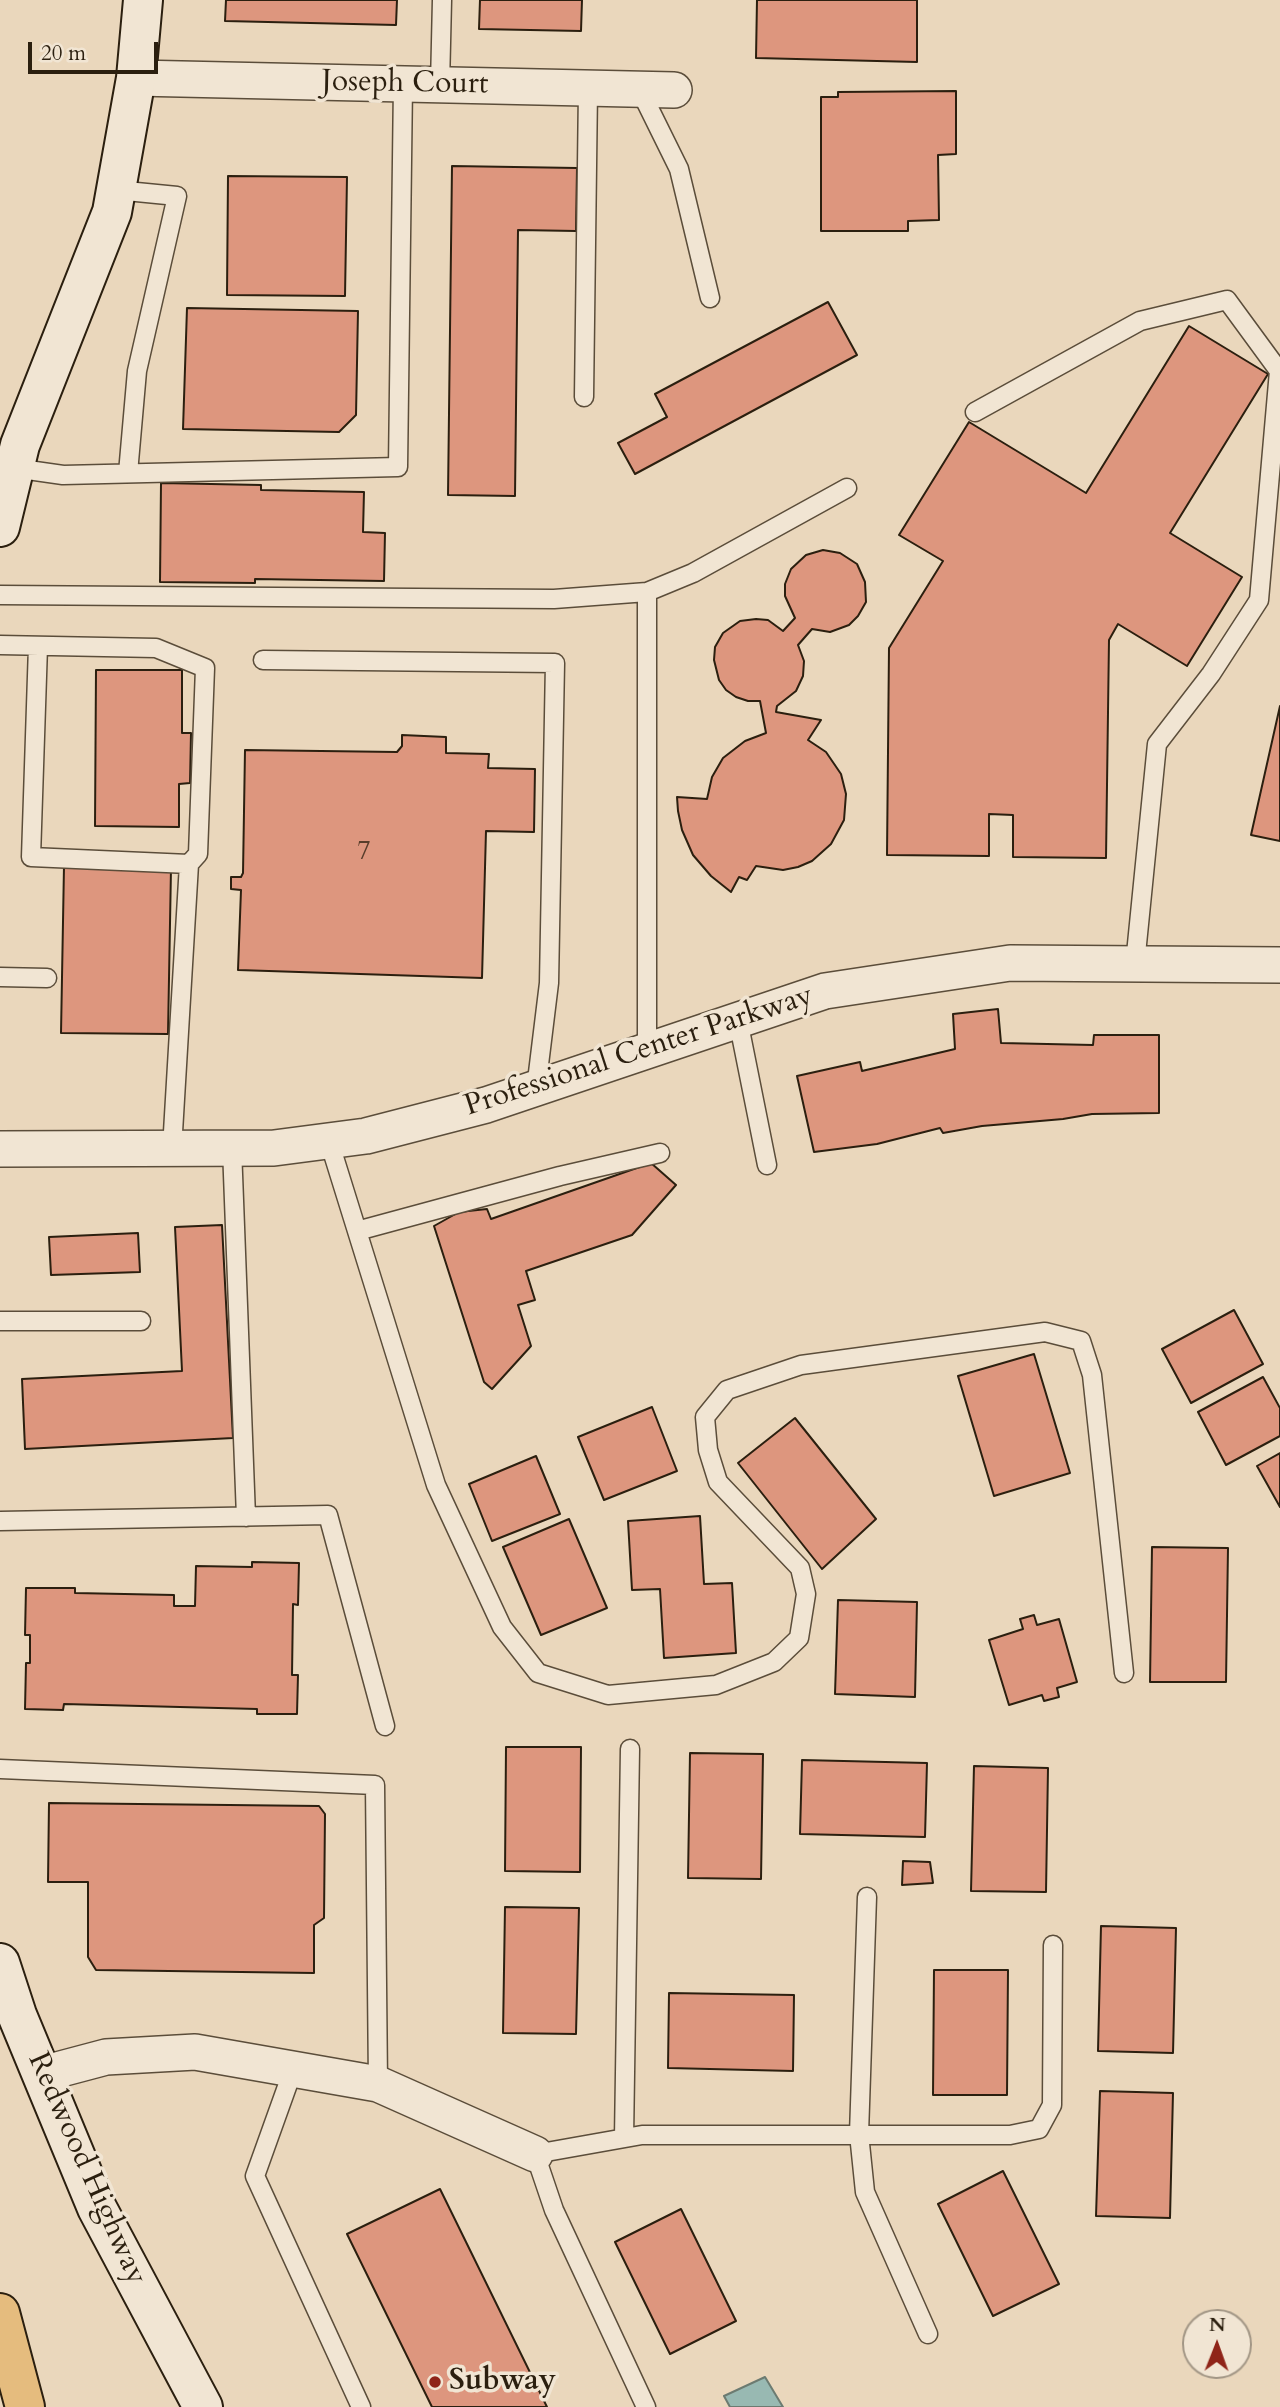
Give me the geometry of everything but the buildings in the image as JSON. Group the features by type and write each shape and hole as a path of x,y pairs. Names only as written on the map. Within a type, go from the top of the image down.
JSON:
{"highway":[{"path":"0,2313 25,2407"}],"street":[{"path":"0,527 20,445 112,212 136,78 143,0"},
{"name":"Joseph Court","path":"136,78 657,90"},
{"name":"Professional Center Parkway","path":"0,1149 274,1148 380,1133 486,1105 825,991 1010,963 1280,965"},
{"name":"Redwood Highway","path":"0,1963 17,2015 97,2208 203,2407"},
{"path":"42,2074 106,2057 195,2052 378,2084 535,2154"}],"lane":[{"path":"440,85 442,0"},
{"path":"14,468 64,475 398,467 403,84"},
{"path":"584,397 588,89"},
{"path":"657,90 710,298"},
{"path":"116,190 177,196 137,371 128,473"},
{"path":"975,412 1140,321 1227,300 1279,370 1259,600 1211,674 1157,744 1135,964"},
{"path":"0,595 554,599 648,592 693,573 847,488"},
{"path":"647,1050 648,592"},
{"path":"0,645 156,648 205,668 198,853 189,864 172,1149"},
{"path":"38,646 31,857 189,864"},
{"path":"263,660 555,663 549,983 536,1089"},
{"path":"0,977 47,978"},
{"path":"738,1020 767,1165"},
{"path":"329,1140 436,1485 502,1627 538,1673 608,1695 716,1685 774,1662 799,1638 806,1594 800,1568 718,1482 708,1450 705,1417 727,1390 801,1365 1045,1332 1081,1341 1092,1375 1124,1673"},
{"path":"232,1148 246,1517"},
{"path":"357,1231 559,1176 660,1153"},
{"path":"0,1321 141,1321"},
{"path":"0,1521 328,1516 385,1726"},
{"path":"624,2138 629,1749"},
{"path":"0,1769 375,1785 378,2084"},
{"path":"867,1897 859,2134 865,2192 929,2334"},
{"path":"646,2407 554,2210 535,2154 642,2135 1010,2135 1039,2129 1052,2105 1053,1945"},
{"path":"293,2070 255,2176 361,2407"}],"water":[{"path":"765,2377 783,2407 730,2407 724,2396"}],"place":[{"name":"Subway","path":"435,2382"}]}
